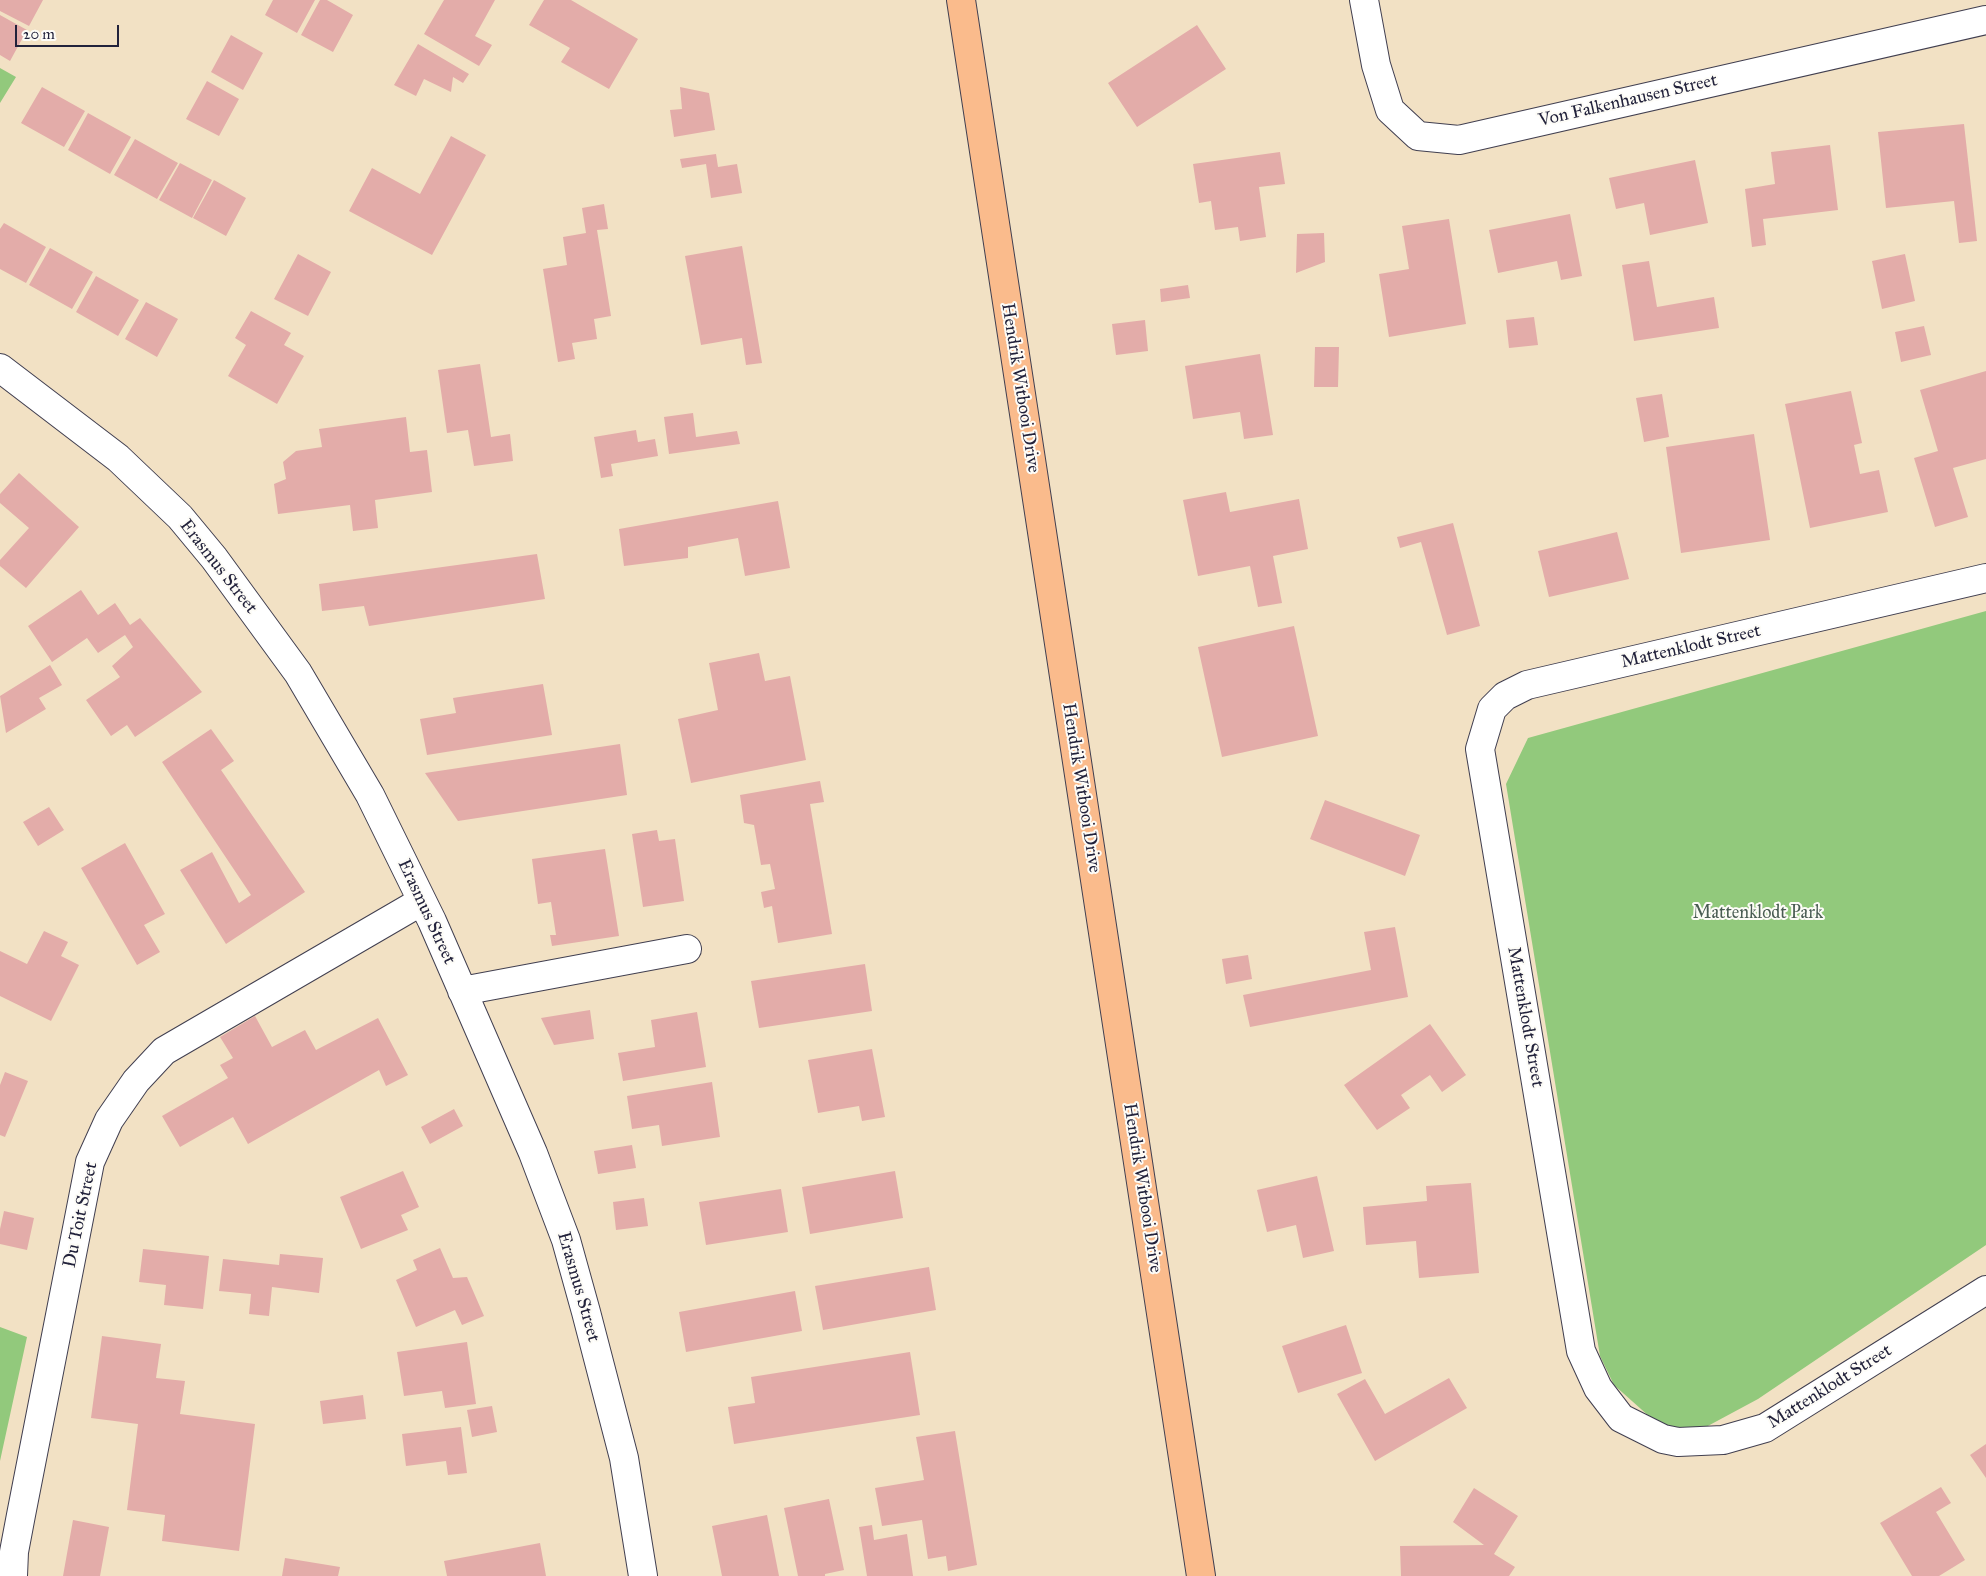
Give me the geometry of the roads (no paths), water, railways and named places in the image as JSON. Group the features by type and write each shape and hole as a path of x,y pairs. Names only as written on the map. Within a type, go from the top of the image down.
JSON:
{"main road":[{"name":"Hendrik Witbooi Drive","path":"961,0 1201,1576"}],"street":[{"name":"Von Falkenhausen Street","path":"1364,0 1376,65 1390,110 1418,136 1459,140 1986,20"},
{"name":"Erasmus Street","path":"0,368 118,458 180,517 214,558 298,673 370,795 422,901 462,991 533,1153 566,1240 624,1458 643,1576"},
{"name":"Mattenklodt Street","path":"1986,578 1527,685 1505,696 1492,709 1480,750 1581,1351 1598,1388 1621,1418 1663,1439 1678,1442 1723,1440 1765,1428 1986,1290"},
{"name":"Du Toit Street","path":"13,1576 14,1552 90,1162 109,1120 136,1081 164,1051 422,901"},
{"path":"462,991 687,949"}],"park label":[{"name":"Mattenklodt Park","path":"1758,914"}]}
